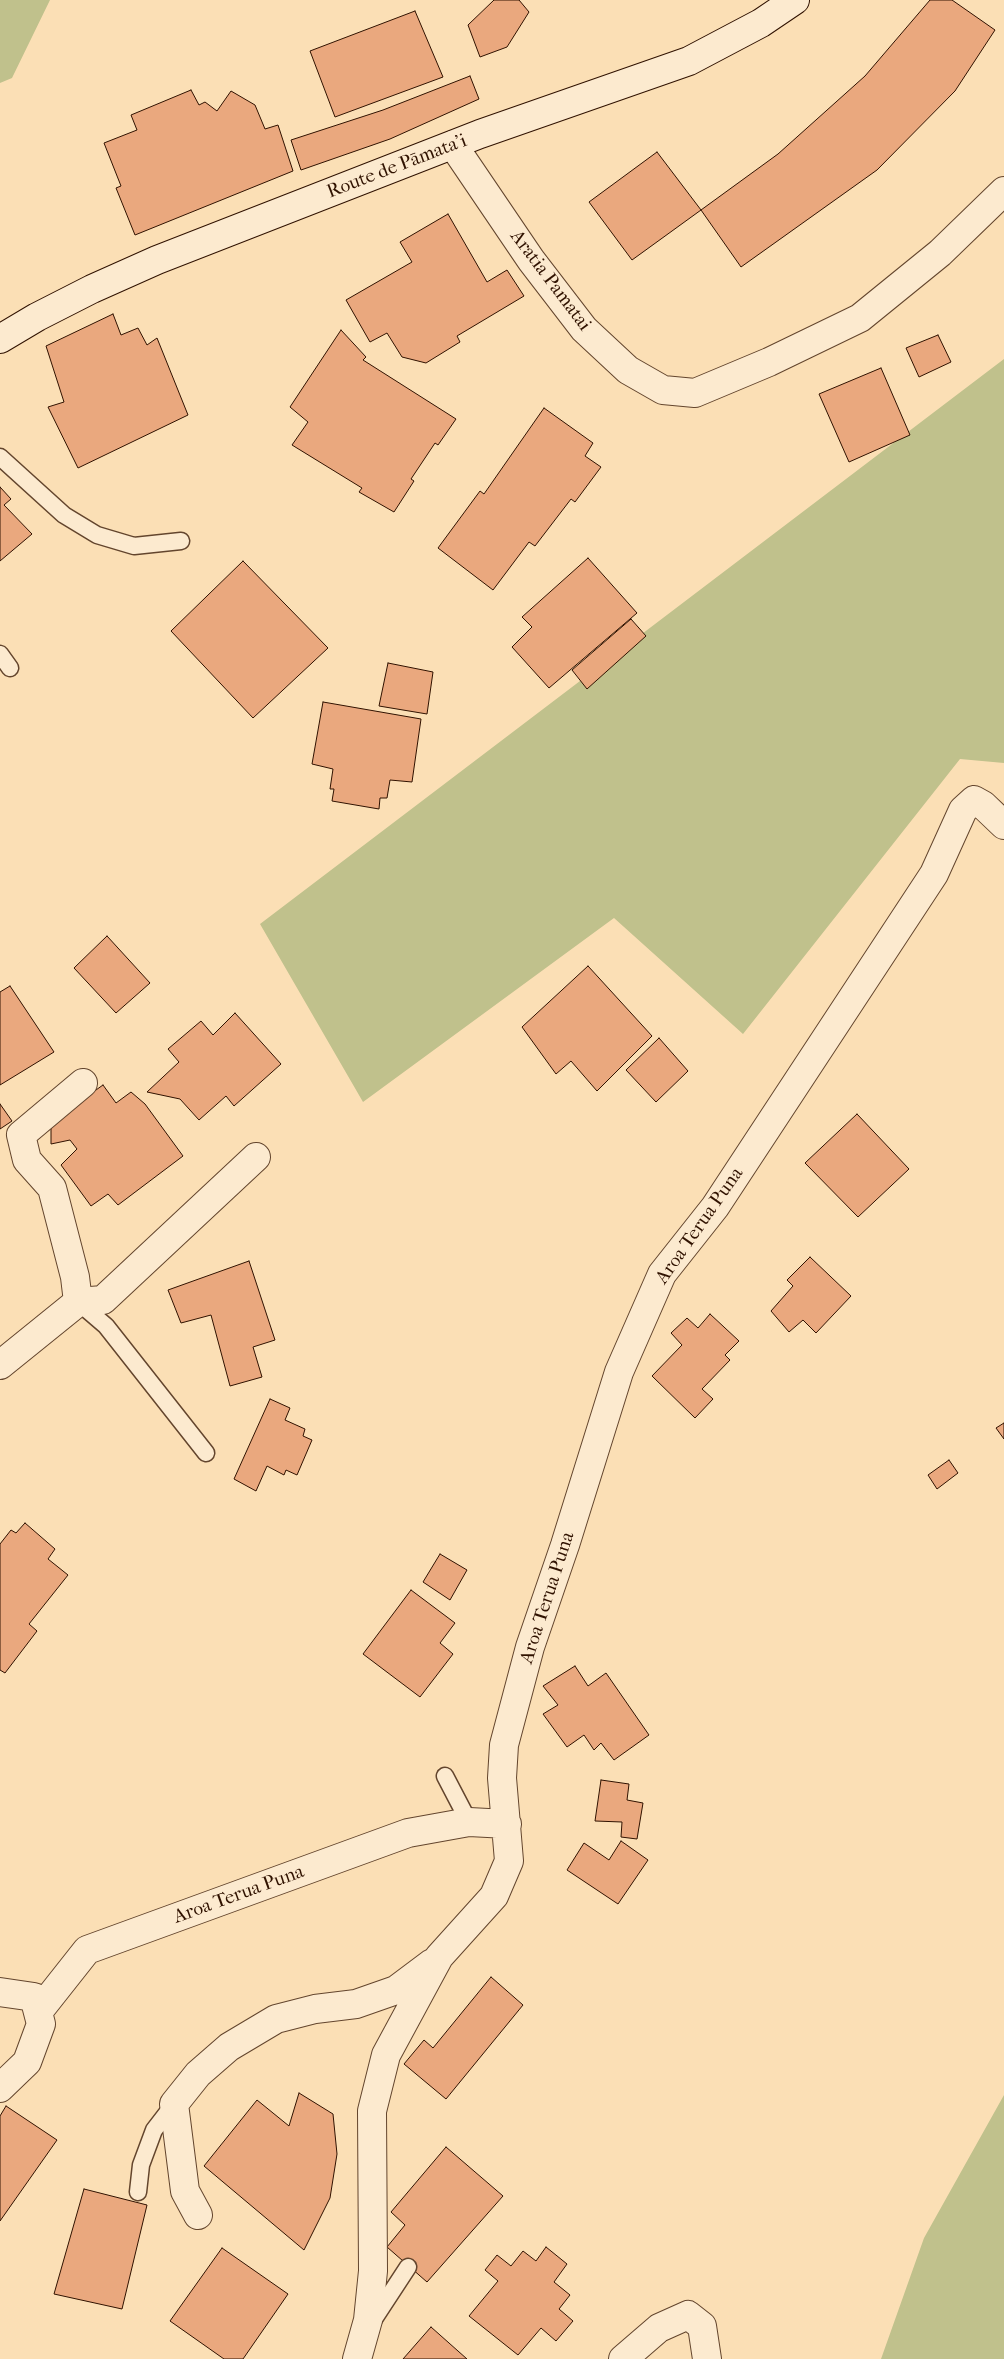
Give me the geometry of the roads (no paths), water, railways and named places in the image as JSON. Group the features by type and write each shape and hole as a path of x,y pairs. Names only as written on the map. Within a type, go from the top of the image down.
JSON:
{"street":[{"name":"Route de Pāmata'i","path":"0,339 37,317 92,289 157,260 554,107 689,61 762,24 795,0"},
{"name":"Aratia Pamatai","path":"453,145 531,260 584,329 628,370 663,390 671,391 695,393 769,362 860,318 940,253 1004,191"},
{"name":"Aroa Terua Puna","path":"174,2104 198,2074 229,2047 276,2018 315,2009 356,2004 396,1990 439,1958 494,1896 509,1861 502,1778 504,1745 530,1647 565,1545 619,1372 662,1274 715,1207 934,874 963,810 974,800 983,805 1004,825"},
{"path":"78,1302 75,1276 52,1188 27,1160 21,1135 83,1083"},
{"path":"0,1364 78,1302 102,1300 256,1157"},
{"name":"Aroa Terua Puna","path":"38,2012 87,1950 408,1833 469,1822 507,1824"},
{"name":"Aroa Terua Puna","path":"358,2359 366,2327 373,2271 372,2111 386,2055 439,1958"},
{"path":"0,1992 34,1997 41,2024 27,2062 0,2088"},
{"path":"174,2104 185,2191 198,2214"},
{"path":"623,2359 659,2328 688,2316 702,2326 707,2359"}],"lane":[{"path":"0,457 64,515 97,535 134,546 181,541"},
{"path":"0,654 10,668"},
{"path":"78,1302 106,1326 206,1453"},
{"path":"445,1776 469,1822"},
{"path":"138,2192 141,2165 154,2130 174,2104"},
{"name":"Aroa Terua Puna","path":"366,2327 373,2323 408,2267"},
{"path":"645,2359 659,2338 659,2328"}]}
